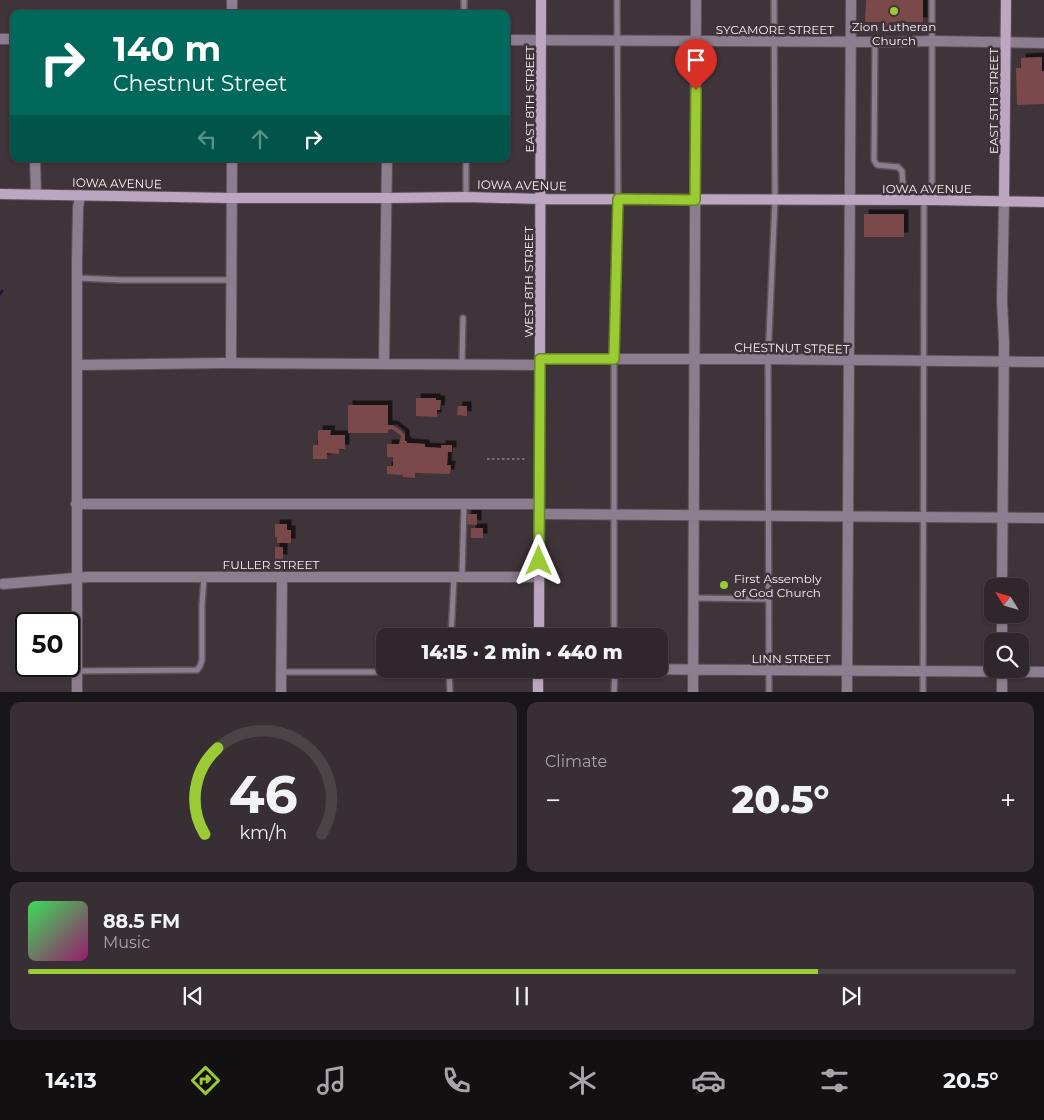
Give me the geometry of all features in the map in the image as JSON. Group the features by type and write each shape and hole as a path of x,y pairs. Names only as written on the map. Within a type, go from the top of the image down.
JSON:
{"street":[{"name":"EAST 8TH STREET","path":"541,0 541,199"},
{"path":"693,692 696,0"},
{"path":"847,692 851,0"},
{"name":"EAST 5TH STREET","path":"1004,202 1006,0"},
{"name":"SYCAMORE STREET","path":"510,40 1044,43"},
{"path":"35,162 36,194"},
{"path":"232,162 232,363"},
{"path":"384,363 387,162"},
{"name":"IOWA AVENUE","path":"0,194 232,198 466,197 1044,202"},
{"path":"77,612 78,208 80,195"},
{"name":"WEST 8TH STREET","path":"539,628 541,199"},
{"path":"1002,578 1004,202"},
{"name":"CHESTNUT STREET","path":"78,365 384,363 462,365 614,359 1044,362"},
{"path":"76,504 464,504 613,515 1044,518"},
{"name":"FULLER STREET","path":"3,584 77,578 539,577"},
{"path":"281,692 282,578"},
{"name":"LINN STREET","path":"668,670 984,670"},
{"name":"LINN STREET","path":"1029,671 1044,672"},
{"path":"77,677 77,692"},
{"path":"538,678 538,692"},
{"path":"1002,678 1002,692"}],"lane":[{"path":"614,628 614,359 618,199 617,0"},
{"path":"769,692 768,359 776,200 774,0"},
{"path":"923,692 924,361 932,0"},
{"path":"876,42 874,160 877,165 898,167 902,171 904,200"},
{"path":"466,162 466,197"},
{"path":"78,278 232,280"},
{"path":"462,365 463,318"},
{"path":"452,628 464,504"},
{"path":"80,671 197,670 202,660 204,577"},
{"path":"693,598 769,599"},
{"path":"281,672 376,672"},
{"path":"449,678 450,692"},
{"path":"614,692 615,678"}],"path":[{"path":"487,459 525,459"}],"building":[{"name":"Zion Lutheran Church","path":"866,0 923,0 923,22 891,22 891,26 883,26 883,22 865,22"},
{"path":"1042,57 1044,104 1017,105 1016,68 1021,68 1021,58"},
{"path":"864,214 904,214 904,237 864,237"},
{"path":"416,398 436,398 436,400 441,400 440,410 437,410 437,417 416,416"},
{"path":"348,405 388,405 388,425 393,425 405,434 405,441 407,443 425,444 425,447 441,448 441,445 452,445 452,452 448,452 447,465 451,465 450,474 415,473 415,478 387,474 387,466 393,466 393,457 387,457 387,444 399,444 401,436 392,429 388,430 388,433 348,433"},
{"path":"458,406 467,406 467,416 457,415"},
{"path":"318,430 331,430 330,435 345,435 345,449 339,449 339,454 327,453 327,459 313,459 313,445 318,445"},
{"path":"467,514 477,514 477,525 466,524"},
{"path":"275,524 287,524 287,530 291,530 291,543 277,543"},
{"path":"471,528 483,528 483,538 471,538"},
{"path":"275,547 283,547 283,559 275,559"}],"place":[{"name":"Zion Lutheran Church","path":"894,11"},
{"name":"First Assembly of God Church","path":"724,585"}],"route":[{"path":"539,561 540,359 614,359 618,199 695,200 696,90"}]}
